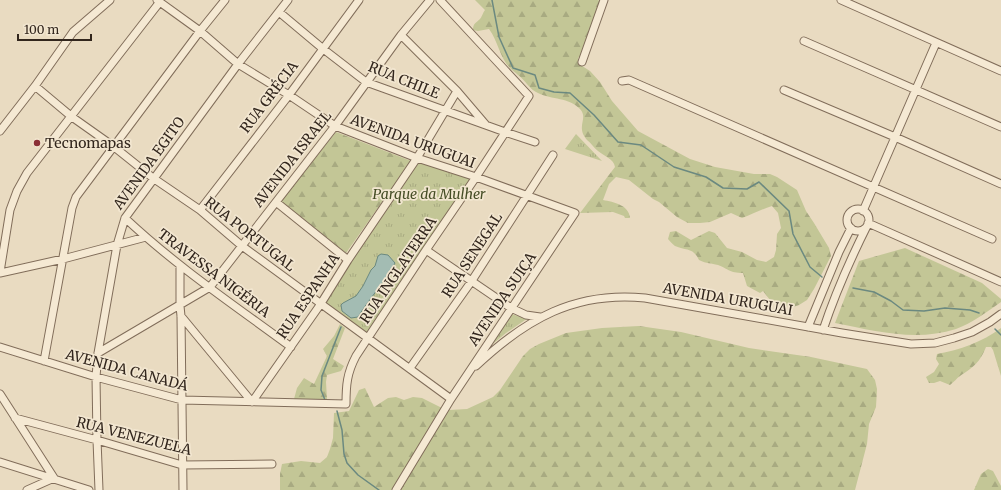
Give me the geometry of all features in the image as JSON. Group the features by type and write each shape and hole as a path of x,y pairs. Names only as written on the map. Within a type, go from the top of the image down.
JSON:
{"street":[{"path":"0,131 35,86 73,32 110,0"},
{"path":"44,361 72,208 76,197 113,146 225,0"},
{"name":"AVENIDA EGITO","path":"99,490 96,377 98,353 117,245 125,218 238,64 288,0"},
{"name":"RUA GRÉCIA","path":"200,210 289,95 322,48 359,0"},
{"name":"AVENIDA ISRAEL","path":"98,353 210,287 335,126 401,35 430,0"},
{"name":"RUA INGLATERRA","path":"346,404 346,380 350,367 367,339 529,96 440,0"},
{"path":"582,62 603,0"},
{"path":"841,0 1001,71"},
{"path":"146,238 0,273 10,210 17,191 27,173 72,117 158,1"},
{"name":"AVENIDA URUGUAI","path":"158,1 200,31 238,64 289,95 335,126 417,158 476,177 575,213"},
{"name":"RUA CHILE","path":"279,12 366,82 535,142"},
{"path":"401,35 457,91 486,125"},
{"path":"804,41 1001,127"},
{"path":"863,210 936,42"},
{"path":"622,81 628,80 992,239"},
{"name":"RUA PORTUGAL","path":"35,86 72,117 113,146 153,178 200,210 242,246 320,305 410,368 450,399"},
{"path":"784,90 1001,184"},
{"name":"RUA ESPANHA","path":"252,402 320,305 348,260 417,158 457,91"},
{"name":"RUA SENEGAL","path":"410,368 471,282 553,155"},
{"path":"276,202 348,260"},
{"path":"863,210 856,210 850,213 847,222 851,228 857,231 861,231 868,225"},
{"path":"823,330 834,298 851,258 868,225 868,216 863,210"},
{"name":"AVENIDA SUIÇA","path":"396,490 450,399 575,213"},
{"name":"TRAVESSA NIGÉRIA","path":"125,218 146,238 180,265 291,347"},
{"path":"868,225 1001,282"},
{"path":"808,327 839,252 851,228"},
{"path":"426,250 511,308 526,315 540,317"},
{"path":"839,252 851,258"},
{"path":"180,265 183,490"},
{"path":"822,294 834,298"},
{"name":"AVENIDA URUGUAI","path":"466,376 492,351 520,329 540,317 583,301 603,298 629,297 655,300 892,342 912,344 935,343 972,332 1001,314"},
{"path":"181,316 252,402"},
{"name":"AVENIDA CANADÁ","path":"0,347 96,377 182,400 346,404"},
{"path":"0,394 54,478"},
{"name":"RUA VENEZUELA","path":"15,418 182,464 272,464"},
{"path":"0,462 89,490"},
{"path":"27,490 54,478"}],"green space":[{"path":"475,0 600,1 580,59 578,57 579,64 590,71 600,82 612,101 638,131 690,159 715,167 754,174 770,174 797,190 806,211 829,248 831,256 807,300 793,307 780,305 770,300 763,291 760,293 747,286 743,273 732,272 718,265 699,260 692,251 675,246 668,239 670,232 676,231 691,240 709,231 715,233 727,248 742,252 757,260 766,262 774,257 777,234 781,228 778,213 772,206 742,218 731,213 710,222 688,223 677,217 629,180 616,177 609,184 603,200 616,203 624,207 630,218 625,218 624,216 613,212 580,213 615,167 614,164 587,140 582,131 583,116 580,109 576,105 571,102 543,95 532,90 521,77 507,65 489,29 478,31 473,30 474,24 481,18 485,10"},
{"path":"336,132 411,161 346,253 281,201"},
{"path":"576,134 602,161 565,149"},
{"name":"Parque da Mulher","path":"418,160 473,178 367,337 323,303"},
{"path":"905,248 982,283 1001,299 1001,302 968,324 941,333 926,335 880,332 835,323 859,261"},
{"path":"512,314 528,318 489,347"},
{"path":"340,324 345,328 333,359 344,366 341,371 327,375 327,399 294,399 297,388 304,378 314,384 327,356 323,349 334,336"},
{"path":"639,326 681,332 749,348 811,357 867,369 875,380 877,389 876,407 869,424 867,444 855,490 280,490 280,474 282,464 301,461 320,463 327,457 333,438 334,413 349,411 359,390 365,388 374,407 388,398 396,397 404,400 413,397 422,398 449,410 467,409 493,397 500,390 523,356 530,349 539,344 566,333 602,328"},
{"path":"1001,328 1001,376 993,350 991,347 986,347 976,364 950,385 940,381 929,383 926,377 934,372 939,364 936,359 937,354 970,345"},
{"path":"988,469 993,471 1001,486 1001,490 974,490 981,474"}],"water":[{"path":"381,254 388,255 395,263 358,317 351,318 342,311 341,305 356,296 371,270 375,266 378,256"}],"waterway":[{"path":"492,0 499,37 513,68 535,75 539,88 554,92 570,93 594,115 618,142 641,145 674,167 706,177 723,188 747,189 759,182 789,211 793,234 810,267 822,277"},
{"path":"853,288 874,292 891,301 903,310 924,311 945,308 970,310 979,313"},
{"path":"325,400 321,390 322,376 341,327"},
{"path":"995,329 1001,335"},
{"path":"337,411 342,430 344,454 347,463 358,475 379,490"}],"place":[{"name":"Tecnomapas","path":"37,143"}]}
